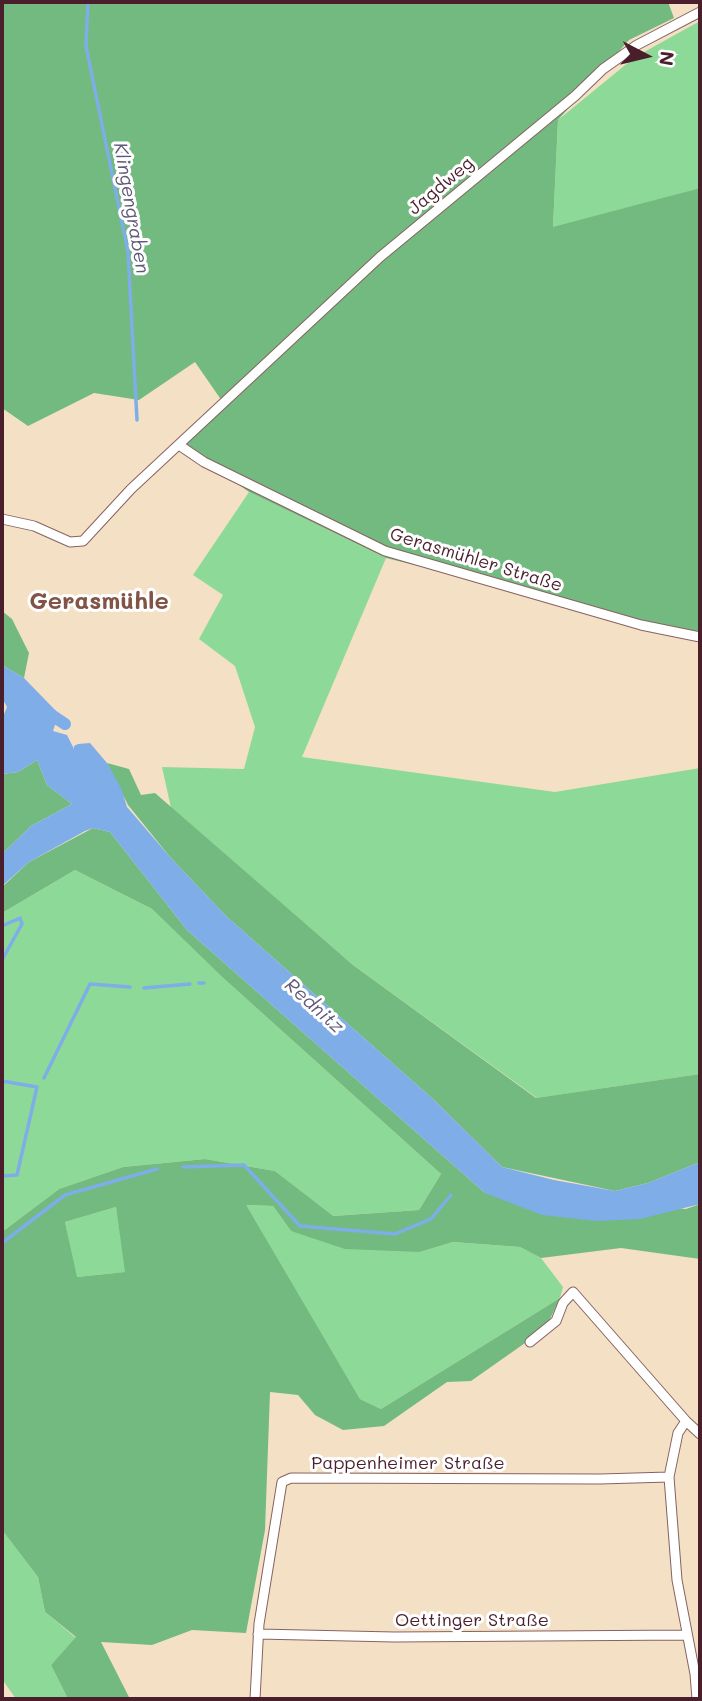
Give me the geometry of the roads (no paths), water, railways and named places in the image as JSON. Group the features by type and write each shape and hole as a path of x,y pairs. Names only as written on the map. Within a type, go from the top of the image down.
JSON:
{"street":[{"name":"Jagdweg","path":"2,519 34,526 70,542 83,541 131,489 380,257 575,96 603,69 637,45 700,12"},
{"name":"Gerasmühler Straße","path":"179,445 204,462 384,551 641,625 700,637"},
{"path":"530,1342 556,1321 563,1303 573,1293 700,1434"},
{"path":"686,1421 678,1433 669,1477 677,1580 697,1699"},
{"name":"Pappenheimer Straße","path":"254,1699 258,1634 282,1482 291,1478 669,1477"},
{"name":"Oettinger Straße","path":"258,1634 394,1637 687,1635"}],"water":[{"name":"Rednitz","path":"2,665 24,678 59,714 53,731 67,735 74,749 78,744 90,743 107,763 121,788 127,807 226,916 434,1100 502,1167 615,1191 648,1183 700,1162 700,1204 640,1219 596,1221 542,1215 485,1193 187,930 110,832 93,828 85,831 29,862 2,886 2,854 31,826 72,804 47,785 37,760 18,772 2,774 2,719 7,707 2,698"}],"waterway":[{"name":"Klingengraben","path":"88,2 86,46 128,252 137,420"},
{"path":"44,710 65,724"},
{"path":"2,926 20,918 22,924 2,960"},
{"path":"199,983 204,983"},
{"path":"44,1078 90,984 130,987"},
{"path":"144,988 190,984"},
{"path":"2,1081 37,1087 17,1175 2,1176"},
{"path":"183,1167 244,1165 300,1226 395,1234 431,1219 451,1195"},
{"path":"2,1243 65,1195 157,1169"}],"district":[{"name":"Gerasmühle","path":"99,602"}]}
